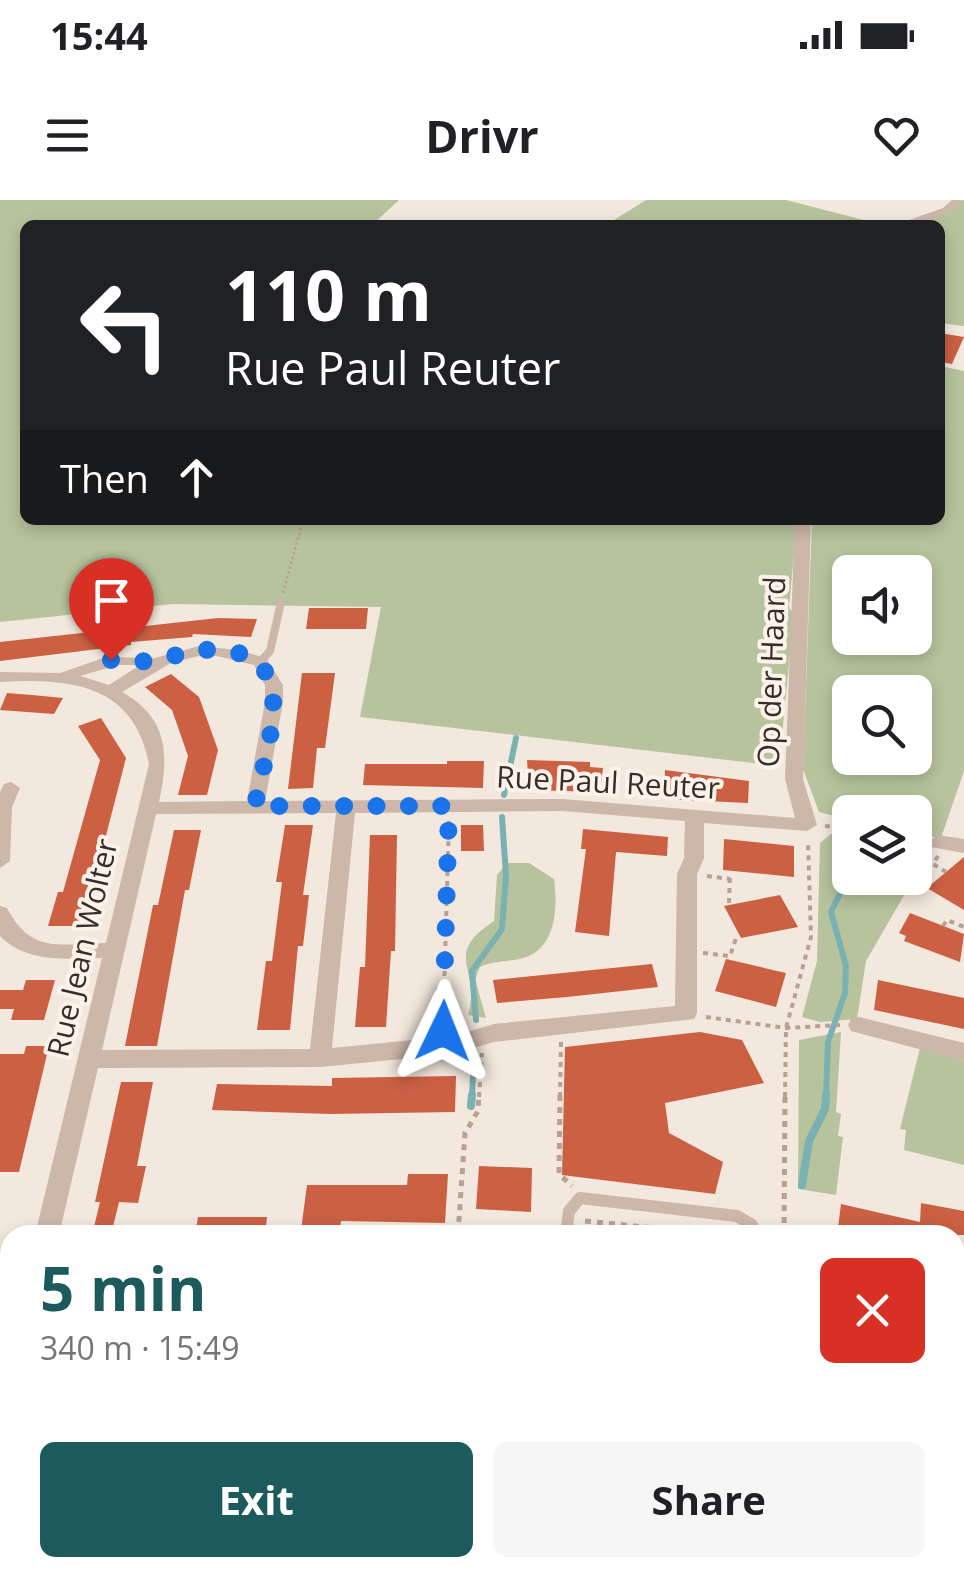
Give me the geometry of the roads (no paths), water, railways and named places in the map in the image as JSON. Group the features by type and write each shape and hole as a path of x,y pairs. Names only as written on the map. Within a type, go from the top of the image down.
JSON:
{"street":[{"path":"915,220 946,210 958,200"},
{"name":"Op der Haard","path":"803,525 794,779 807,825"},
{"path":"63,678 82,667 111,660 154,662 202,650 235,653 260,662 274,684 274,702 255,806"},
{"path":"0,678 63,678 112,690 154,662"},
{"name":"Rue Jean Wolter","path":"48,1225 158,764 154,736 138,710 112,690"},
{"path":"0,861 2,806 11,788"},
{"path":"320,1058 346,806"},
{"name":"Rue Paul Reuter","path":"148,808 562,806 807,825"},
{"path":"88,1059 320,1058 448,1038 686,1014 687,874 694,858 696,817"},
{"path":"938,842 964,846"},
{"path":"0,913 11,936 35,948 114,950"},
{"path":"855,1025 964,1052"}],"lane":[{"path":"260,662 270,651 281,602"},
{"path":"567,1225 580,1198 737,1216 752,1225"}],"waterway":[{"path":"504,795 516,738"},
{"path":"476,1020 472,971 502,929 506,876 502,817"},
{"path":"826,1097 828,1042 845,993 846,966 831,912 839,895"},
{"path":"472,1097 474,1054"},
{"path":"471,1106 472,1095"},
{"path":"802,1185 809,1141 825,1109 826,1095"}]}
